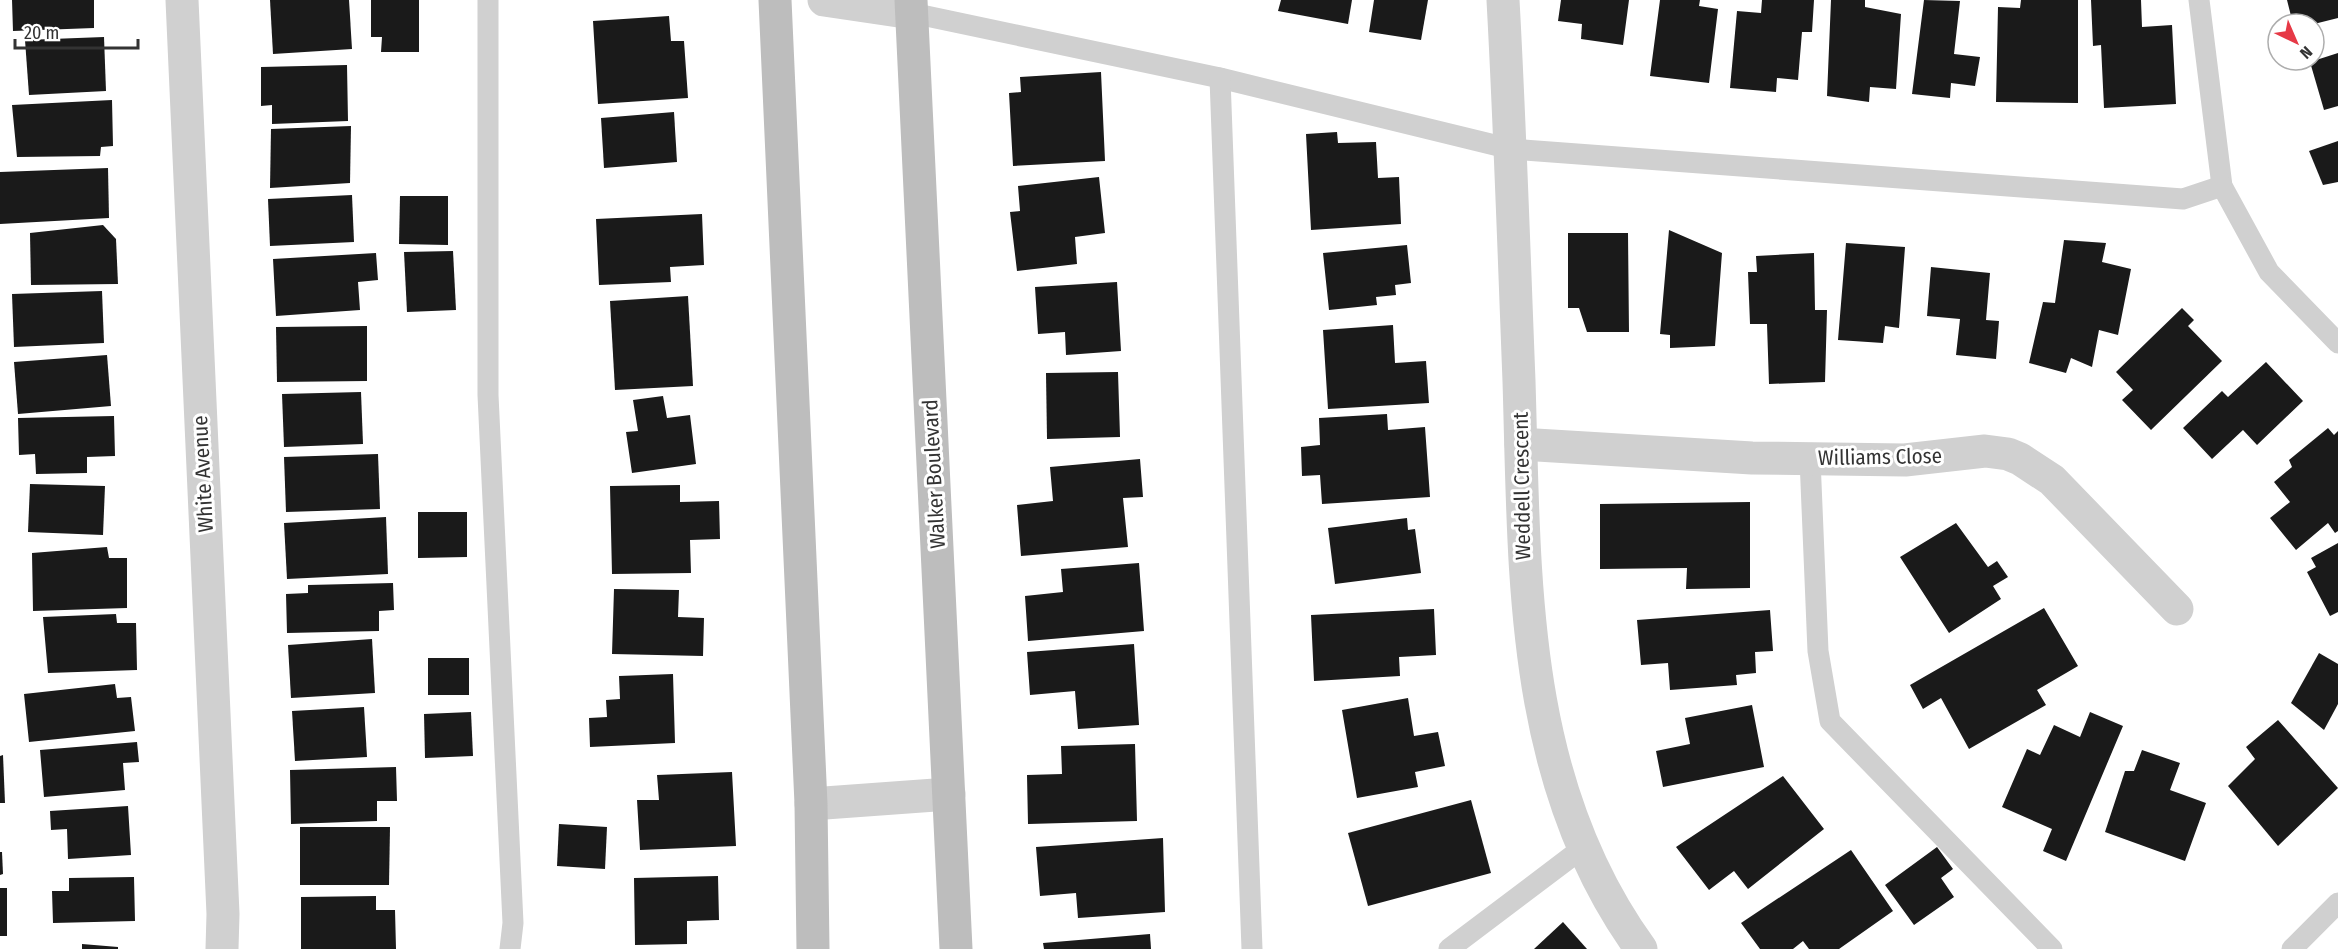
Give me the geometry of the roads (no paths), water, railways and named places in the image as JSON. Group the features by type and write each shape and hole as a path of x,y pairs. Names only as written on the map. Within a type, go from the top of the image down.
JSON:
{"street":[{"name":"White Avenue","path":"182,0 223,914 222,949"},
{"path":"776,0 810,804 813,949"},
{"path":"824,0 912,6"},
{"name":"Weddell Crescent","path":"1503,0 1511,149 1524,569 1533,666 1546,737 1584,847 1624,925 1641,949"},
{"name":"Walker Boulevard","path":"912,6 956,949"},
{"name":"Williams Close","path":"1521,444 1752,458 1905,460 1985,452 2020,459 2052,480 2082,508 2177,609"},
{"path":"810,804 949,794"}],"lane":[{"path":"488,0 488,395 513,923 510,949"},
{"path":"2199,0 2222,186 2269,272 2338,343"},
{"path":"912,6 1511,149 2183,199 2222,186"},
{"path":"1220,78 1252,949"},
{"path":"1810,459 1818,651 1830,721 2052,949"},
{"path":"1449,949 1584,847"},
{"path":"2292,949 2338,903"}]}
